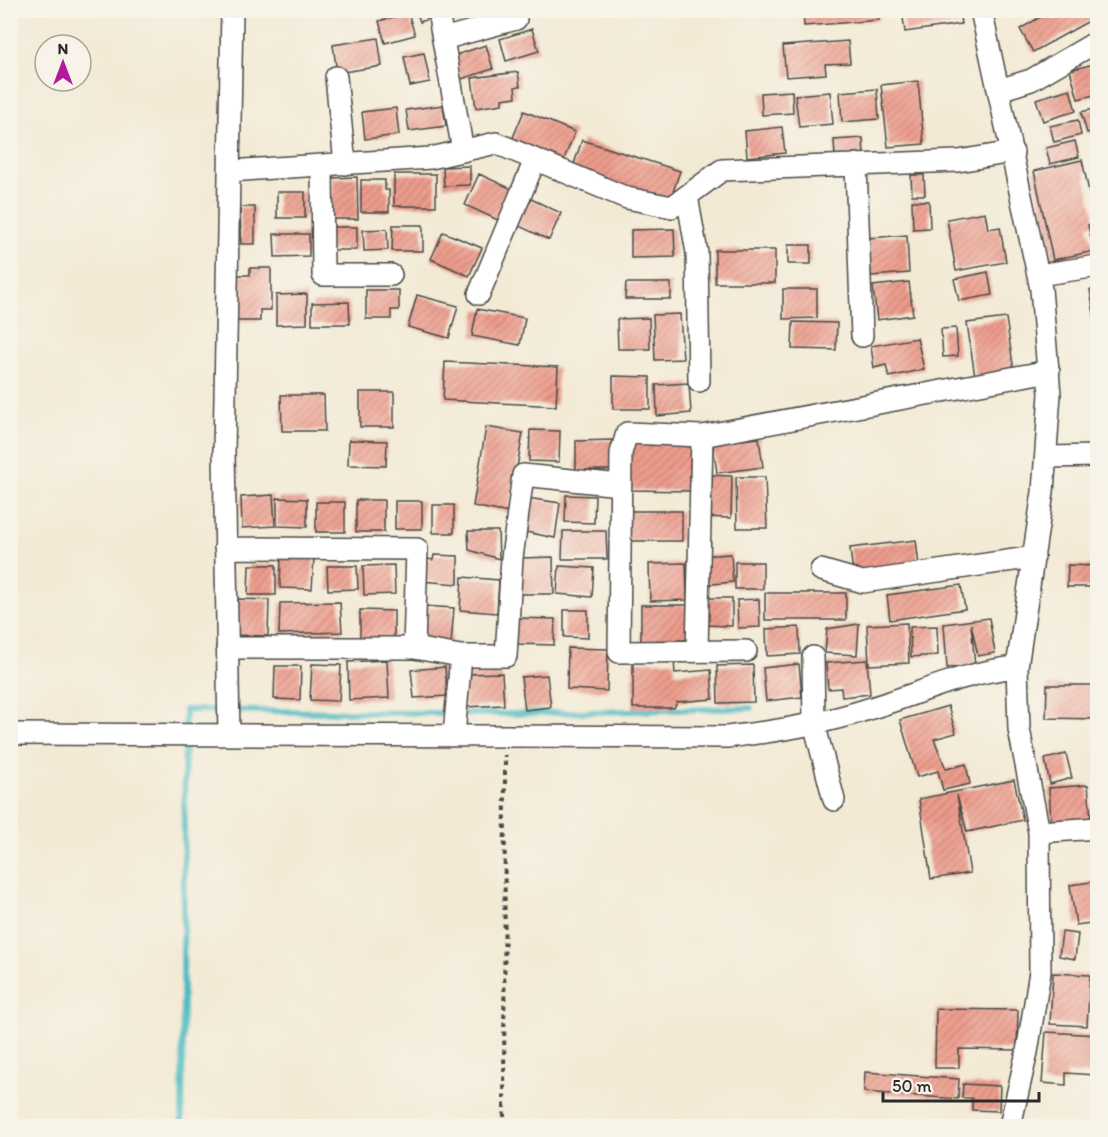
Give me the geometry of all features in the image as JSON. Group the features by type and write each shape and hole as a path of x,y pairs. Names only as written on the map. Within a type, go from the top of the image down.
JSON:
{"street":[{"path":"229,735 224,452 232,10"},
{"path":"981,10 1038,275 1049,371 1047,457 1017,667 1019,729 1039,832 1040,972 1027,1052 1010,1126"},
{"path":"463,151 441,31 516,19"},
{"path":"999,90 1031,80 1098,41"},
{"path":"336,77 345,164"},
{"path":"229,171 431,158 495,143 627,198 672,207 722,170 958,160 1013,152"},
{"path":"479,294 535,159"},
{"path":"856,164 862,336"},
{"path":"322,165 323,275 391,275"},
{"path":"687,196 697,253 699,381"},
{"path":"1038,275 1098,266"},
{"path":"747,651 619,652 621,453 627,433 702,435 1049,371"},
{"path":"697,651 702,435"},
{"path":"1047,457 1098,456"},
{"path":"227,648 414,648 461,656 506,656 512,558 523,475 620,485"},
{"path":"225,548 417,549 414,648"},
{"path":"821,570 863,582 1034,557"},
{"path":"454,735 461,656"},
{"path":"813,657 814,723 834,800"},
{"path":"10,734 727,737 782,730 861,712 987,670 1017,667"},
{"path":"1039,832 1098,828"}],"path":[{"path":"504,1126 505,735"}],"building":[{"path":"416,10 431,10 434,17 420,22"},
{"path":"440,10 472,10 472,11 443,20"},
{"path":"803,10 878,10 879,20 804,26"},
{"path":"902,10 959,10 961,24 905,32"},
{"path":"1052,10 1098,10 1098,16 1033,52 1020,29"},
{"path":"408,13 415,35 385,43 379,21"},
{"path":"532,29 539,51 506,61 500,39"},
{"path":"378,38 382,66 337,73 333,45"},
{"path":"848,41 850,63 825,64 826,74 786,77 783,46"},
{"path":"486,45 493,69 461,79 453,56"},
{"path":"424,53 430,82 410,86 404,57"},
{"path":"1098,63 1098,94 1078,99 1070,70"},
{"path":"518,72 520,86 515,87 516,97 502,99 502,104 476,108 472,78"},
{"path":"918,81 924,144 888,147 881,85"},
{"path":"877,89 879,119 842,122 840,92"},
{"path":"1070,89 1076,111 1043,121 1036,99"},
{"path":"792,91 793,113 762,115 761,93"},
{"path":"830,92 833,124 799,127 795,95"},
{"path":"443,105 446,126 409,131 406,110"},
{"path":"396,108 399,135 365,139 362,112"},
{"path":"1098,108 1098,131 1087,133 1081,112"},
{"path":"524,111 575,132 562,164 511,142"},
{"path":"1078,120 1081,135 1054,142 1050,126"},
{"path":"782,127 785,153 747,157 745,131"},
{"path":"863,138 864,156 835,158 834,140"},
{"path":"582,140 680,171 670,201 572,170"},
{"path":"1075,141 1079,157 1050,164 1046,148"},
{"path":"1082,160 1096,223 1088,225 1094,251 1053,260 1034,171"},
{"path":"470,166 470,185 444,186 443,167"},
{"path":"394,174 436,174 436,206 394,206"},
{"path":"479,174 514,190 500,221 465,205"},
{"path":"911,175 924,175 925,195 912,195"},
{"path":"357,177 358,219 327,219 326,194 333,194 332,178"},
{"path":"361,180 385,180 385,190 389,190 389,212 361,212"},
{"path":"277,192 305,192 305,218 277,218"},
{"path":"529,198 561,213 549,240 517,225"},
{"path":"912,201 929,201 930,228 913,229"},
{"path":"240,207 255,207 255,244 241,244"},
{"path":"985,212 988,229 1000,227 1006,262 956,271 947,219"},
{"path":"393,225 423,225 423,251 392,251"},
{"path":"328,227 357,227 357,250 328,250"},
{"path":"387,229 388,250 364,251 363,230"},
{"path":"674,229 675,257 631,258 631,230"},
{"path":"443,232 482,248 469,276 431,259"},
{"path":"274,234 309,234 309,256 275,257"},
{"path":"907,235 909,273 871,276 868,238"},
{"path":"788,245 811,245 811,264 788,264"},
{"path":"715,250 775,250 775,283 715,283"},
{"path":"250,268 271,268 271,310 260,310 260,321 236,321 236,275 250,275"},
{"path":"988,272 992,295 959,301 954,279"},
{"path":"909,282 913,315 877,320 873,286"},
{"path":"626,283 671,283 671,299 625,299"},
{"path":"783,289 817,289 817,318 783,319"},
{"path":"1098,289 1098,320 1095,320 1090,290"},
{"path":"366,290 399,290 399,310 391,310 391,319 366,319"},
{"path":"307,294 307,324 276,325 276,295"},
{"path":"417,295 458,306 449,338 408,327"},
{"path":"349,302 350,324 312,324 312,303"},
{"path":"477,309 525,318 520,345 472,336"},
{"path":"680,314 683,359 655,360 653,315"},
{"path":"649,318 650,349 618,349 617,319"},
{"path":"1006,318 1014,371 975,377 967,323"},
{"path":"793,322 837,323 836,350 792,349"},
{"path":"956,328 958,356 943,357 941,329"},
{"path":"917,338 924,369 889,377 886,365 874,368 871,346"},
{"path":"445,362 558,367 556,406 443,400"},
{"path":"613,376 650,377 650,409 613,409"},
{"path":"689,383 691,413 657,416 656,385"},
{"path":"360,392 394,392 394,427 360,427"},
{"path":"281,395 324,395 325,431 282,431"},
{"path":"486,427 523,433 509,513 473,506"},
{"path":"530,430 560,431 559,462 529,461"},
{"path":"759,438 763,467 717,473 713,443"},
{"path":"349,440 387,441 386,466 348,465"},
{"path":"612,440 612,470 576,470 576,441"},
{"path":"630,443 691,445 690,491 629,490"},
{"path":"702,475 732,476 731,518 700,517"},
{"path":"736,477 765,477 767,528 737,528"},
{"path":"273,495 275,526 242,528 241,497"},
{"path":"566,495 595,496 594,523 565,522"},
{"path":"277,498 307,499 307,527 277,526"},
{"path":"527,498 560,503 555,538 521,531"},
{"path":"356,500 384,500 384,532 356,532"},
{"path":"395,501 422,501 422,529 395,529"},
{"path":"316,502 345,502 345,532 316,532"},
{"path":"433,505 454,505 454,533 433,533"},
{"path":"625,511 682,511 682,541 625,541"},
{"path":"468,531 498,531 499,559 469,550"},
{"path":"563,531 606,531 607,559 562,559"},
{"path":"916,540 919,566 853,574 850,548"},
{"path":"731,554 733,582 702,585 700,556"},
{"path":"434,555 458,556 458,584 420,581 421,558 433,560"},
{"path":"281,557 314,558 312,589 280,588"},
{"path":"553,557 554,594 521,594 521,558"},
{"path":"735,562 763,562 763,589 735,589"},
{"path":"686,563 687,600 650,601 649,564"},
{"path":"249,565 276,565 276,595 248,595"},
{"path":"394,565 395,594 364,595 363,566"},
{"path":"1068,565 1098,566 1098,587 1067,587"},
{"path":"327,566 357,566 358,589 328,590"},
{"path":"559,566 594,568 592,597 557,594"},
{"path":"462,577 499,580 497,613 460,610"},
{"path":"961,585 965,609 890,620 887,595"},
{"path":"765,593 846,593 846,620 765,620"},
{"path":"702,598 732,598 732,626 702,625"},
{"path":"235,599 269,600 268,636 235,635"},
{"path":"759,599 760,627 738,628 737,600"},
{"path":"340,602 342,632 279,634 280,603"},
{"path":"641,605 688,605 689,640 641,641"},
{"path":"422,606 454,608 451,644 419,642"},
{"path":"360,610 394,611 394,638 360,638"},
{"path":"564,610 588,610 588,638 564,637"},
{"path":"514,618 555,619 554,645 513,644"},
{"path":"989,618 995,653 978,656 971,624 975,666 947,668 944,624"},
{"path":"907,623 909,663 869,665 867,625"},
{"path":"859,624 857,655 825,653 827,629"},
{"path":"937,626 938,655 911,657 910,627"},
{"path":"799,627 800,654 767,656 766,629"},
{"path":"568,648 608,649 607,691 567,689"},
{"path":"387,660 389,698 349,700 348,662"},
{"path":"867,660 870,694 842,697 841,688 828,689 826,663"},
{"path":"633,661 674,661 675,673 711,670 713,699 677,702 674,708 633,708"},
{"path":"312,664 341,665 339,701 310,700"},
{"path":"799,664 802,697 766,701 763,668"},
{"path":"753,665 754,702 718,703 717,666"},
{"path":"275,666 301,666 300,700 274,699"},
{"path":"445,667 447,696 414,698 411,670"},
{"path":"502,673 504,705 465,707 464,674"},
{"path":"547,675 551,707 525,710 521,677"},
{"path":"1047,685 1098,685 1098,719 1046,718"},
{"path":"948,706 956,733 934,739 946,769 966,764 970,784 943,790 938,771 917,777 900,720"},
{"path":"1066,754 1072,778 1050,784 1045,759"},
{"path":"1014,780 1023,820 967,832 957,795 970,873 931,879 919,799"},
{"path":"1088,785 1091,819 1051,822 1049,788"},
{"path":"1098,881 1098,922 1076,925 1070,885"},
{"path":"1062,932 1078,934 1075,959 1059,956"},
{"path":"1053,973 1090,975 1087,1026 1050,1024"},
{"path":"936,1009 1018,1010 1017,1050 959,1049 959,1068 935,1068"},
{"path":"1046,1032 1098,1035 1095,1075 1066,1073 1066,1085 1042,1083"},
{"path":"865,1072 959,1079 958,1099 864,1092"},
{"path":"963,1084 1000,1086 999,1111 972,1110 972,1098 962,1098"}],"waterway":[{"path":"182,1126 185,710 509,714 751,708"}]}
